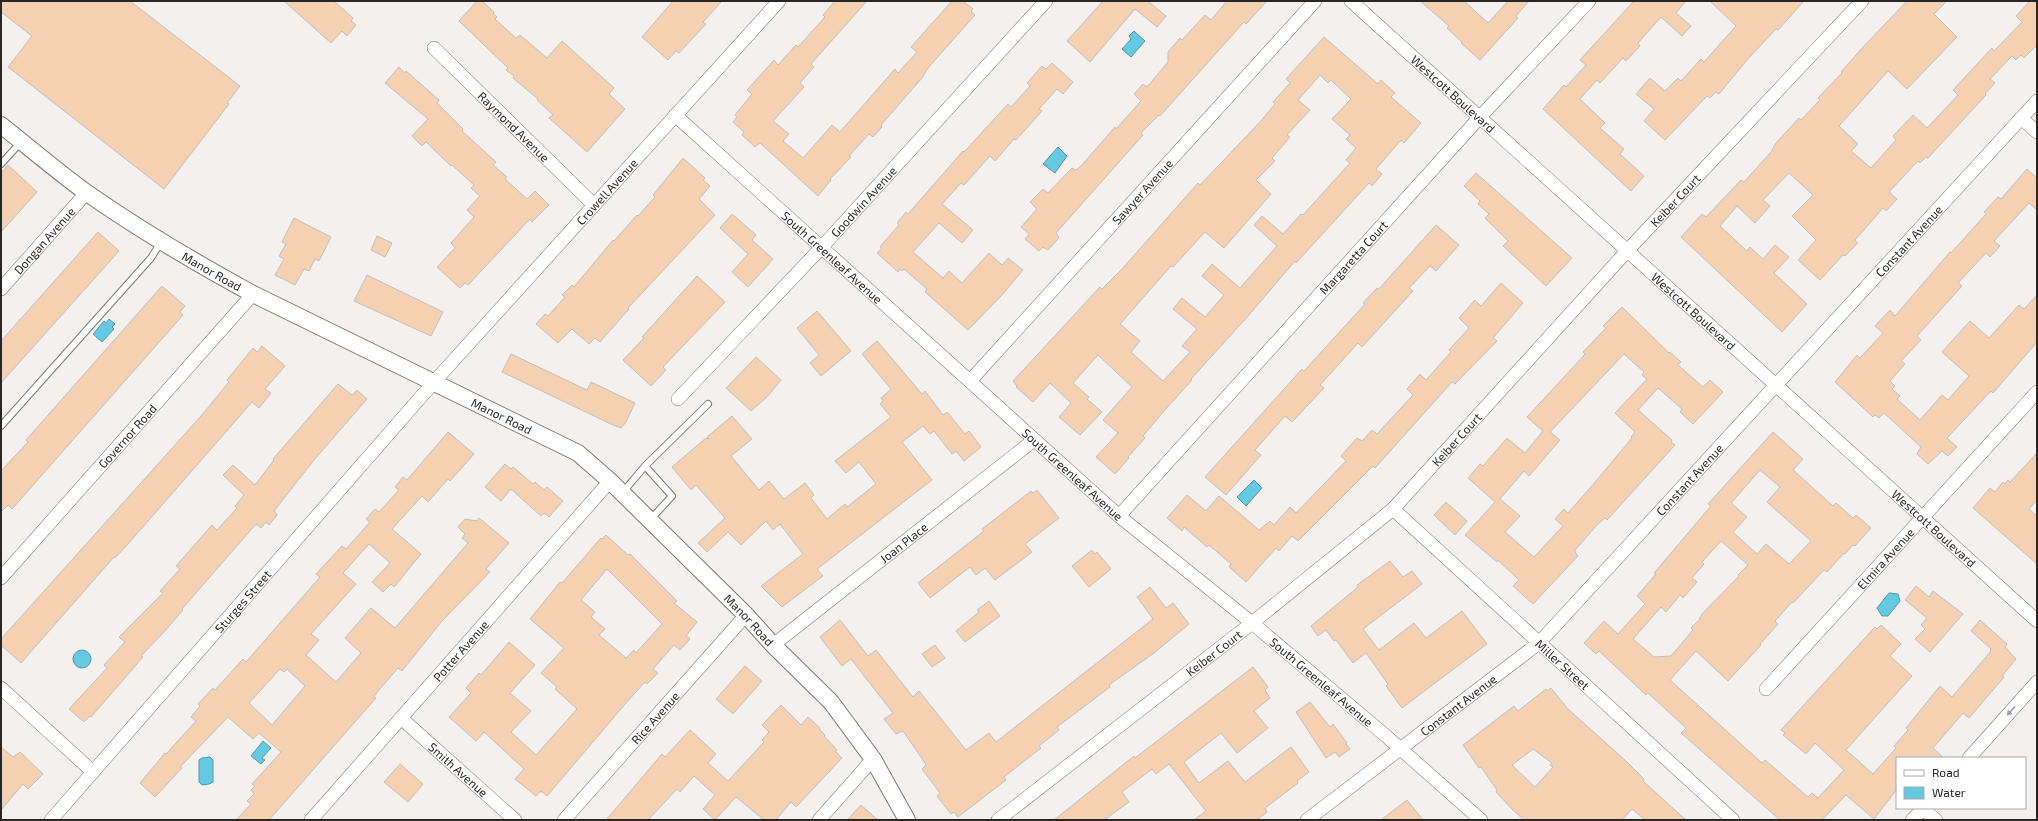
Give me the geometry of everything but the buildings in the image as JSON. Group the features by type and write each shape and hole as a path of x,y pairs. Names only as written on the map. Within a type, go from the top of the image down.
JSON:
{"street":[{"name":"Crowell Avenue","path":"434,382 779,1"},
{"name":"Goodwin Avenue","path":"678,398 821,248 1046,1"},
{"name":"Sawyer Avenue","path":"970,382 1316,1"},
{"name":"Westcott Boulevard","path":"1351,1 2037,621"},
{"name":"Margaretta Court","path":"1119,516 1480,117 1589,1"},
{"name":"Keiber Court","path":"1001,819 1252,623 1393,509 1627,251 1862,1"},
{"name":"Raymond Avenue","path":"434,48 594,205"},
{"name":"Constant Avenue","path":"1308,820 1539,643 2037,101"},
{"name":"South Greenleaf Avenue","path":"675,115 1119,516 1252,623 1402,749 1481,820"},
{"path":"2021,118 2037,132"},
{"name":"Manor Road","path":"1,126 87,192 162,242 253,294 578,453 650,520 831,702 873,759 907,820"},
{"name":"Dongan Avenue","path":"1,289 87,192"},
{"name":"Governor Road","path":"1,578 253,294"},
{"name":"Sturges Street","path":"51,820 434,382"},
{"name":"Elmira Avenue","path":"1766,689 2037,392"},
{"name":"Joan Place","path":"773,645 1034,440"},
{"name":"Potter Avenue","path":"311,820 610,482"},
{"name":"Miller Street","path":"1393,509 1733,820"},
{"name":"Rice Avenue","path":"564,820 746,615"},
{"path":"1970,757 2037,682"},
{"path":"1,688 93,772"},
{"name":"Smith Avenue","path":"401,718 515,820"},
{"path":"819,820 873,759"},
{"path":"1912,820 1923,809"},
{"path":"1925,809 1936,820"}],"lane":[{"path":"1,164 21,142"},
{"path":"1,426 151,258 162,242"},
{"path":"622,494 645,466 708,404"},
{"path":"645,466 672,496 650,520"}],"water":[{"path":"1134,31 1145,41 1131,57 1122,49 1131,39 1129,36"},
{"path":"1058,147 1067,156 1055,173 1043,164"},
{"path":"109,319 115,324 112,327 114,329 102,342 93,334 104,321 106,323"},
{"path":"1254,480 1262,488 1246,506 1237,497"},
{"path":"1889,593 1898,594 1900,601 1888,616 1882,616 1877,608"},
{"path":"78,650 86,650 91,655 89,666 86,668 78,668 73,663 73,655"},
{"path":"263,741 271,748 262,758 265,760 261,764 251,756"},
{"path":"210,757 213,760 213,782 202,785 199,782 199,760"}]}
